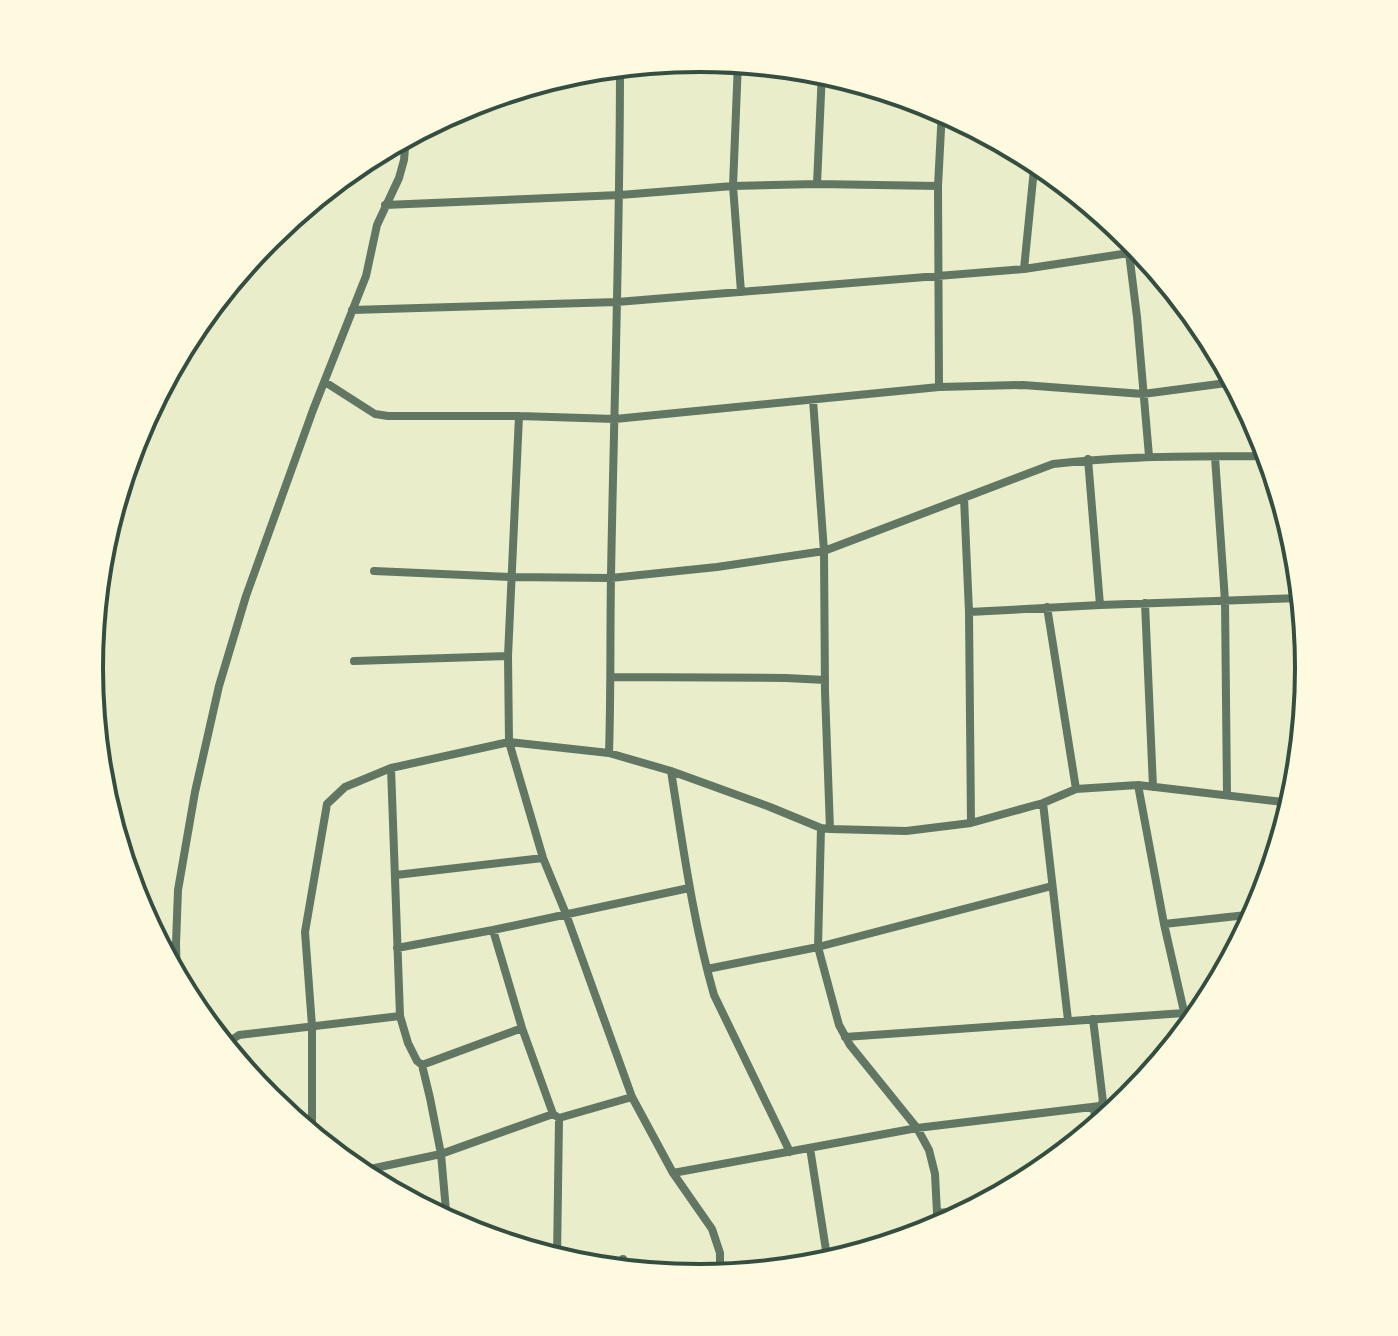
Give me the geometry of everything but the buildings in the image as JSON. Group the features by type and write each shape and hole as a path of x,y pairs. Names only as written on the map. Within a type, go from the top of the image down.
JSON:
{"street":[{"path":"738,73 733,186 741,292"},
{"path":"609,753 620,77"},
{"path":"817,184 821,85"},
{"path":"939,387 938,186 941,123"},
{"path":"176,954 178,890 195,792 219,686 246,596 313,410 366,276 377,225 399,178 405,150"},
{"path":"1024,269 1033,174"},
{"path":"385,205 620,195 733,186 938,186"},
{"path":"352,310 617,302 1024,269 1126,253"},
{"path":"1129,257 1149,456"},
{"path":"325,382 375,414 388,416 615,419 939,387 1023,385 1143,394 1223,384"},
{"path":"813,400 824,551 826,829 818,947 839,1025 845,1037 917,1128 933,1162 937,1213 941,1213"},
{"path":"519,416 510,577 509,742 543,858 632,1097 673,1173 712,1229 720,1263"},
{"path":"374,571 611,578 717,567 824,551 1053,464 1149,456 1256,456"},
{"path":"1215,457 1225,601 1227,795"},
{"path":"1088,459 1100,605"},
{"path":"964,498 969,612 971,823"},
{"path":"969,612 1291,598"},
{"path":"1145,603 1153,787"},
{"path":"1047,607 1076,789"},
{"path":"354,661 508,656"},
{"path":"611,677 825,680"},
{"path":"312,1121 312,1026 305,932 327,804 345,787 391,768 509,742 609,753 671,771 826,829 906,831 971,823 1043,803 1076,789 1138,785 1280,802"},
{"path":"391,768 400,1016 408,1043 422,1065 441,1154 446,1208"},
{"path":"671,771 689,888 714,995 790,1152"},
{"path":"845,1037 1184,1013 1138,785"},
{"path":"1043,803 1068,1020"},
{"path":"396,875 543,858"},
{"path":"707,969 818,947 1052,886"},
{"path":"397,948 689,888"},
{"path":"1164,924 1241,916"},
{"path":"493,930 522,1028 556,1116 557,1247"},
{"path":"233,1039 239,1035 400,1016"},
{"path":"673,1173 917,1128 1100,1106 1103,1102 1093,1019"},
{"path":"422,1065 522,1028"},
{"path":"375,1168 441,1154 556,1116 632,1097"},
{"path":"1094,1108 1095,1114"},
{"path":"810,1148 826,1250"}]}
